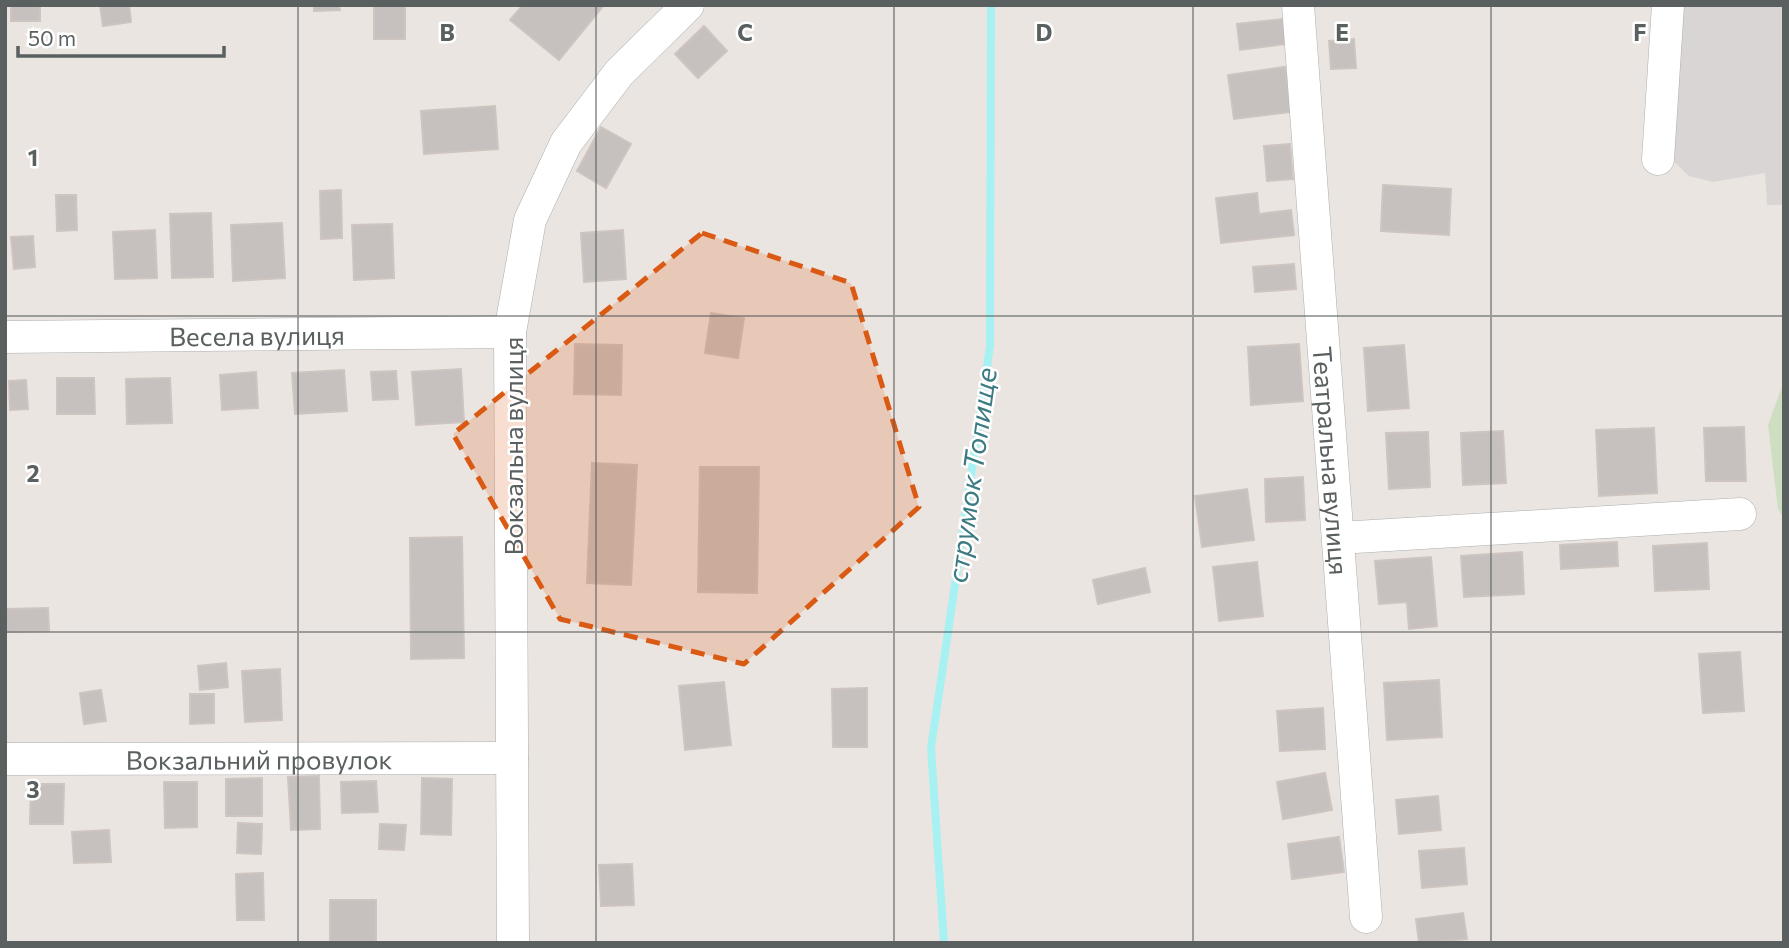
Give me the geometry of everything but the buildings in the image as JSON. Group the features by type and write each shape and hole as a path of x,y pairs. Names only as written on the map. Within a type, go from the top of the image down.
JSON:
{"street":[{"name":"Вокзальна вулиця","path":"513,943 510,332 530,220 566,144 619,73 688,5"},
{"name":"Театральна вулиця","path":"1298,5 1366,917"},
{"path":"1658,159 1668,5"},
{"name":"Весела вулиця","path":"5,337 510,332"},
{"path":"1339,538 1740,514"},
{"name":"Вокзальний провулок","path":"5,759 512,758"}],"highlighted area":[{"path":"702,233 851,283 919,507 744,664 560,619 453,434"}],"shaded area":[{"path":"1673,5 1784,5 1784,205 1767,205 1765,173 1713,182 1689,176 1668,156"}],"green space":[{"path":"1784,381 1784,518 1778,509 1768,425"}],"waterway":[{"name":"струмок Топище","path":"944,943 931,748 990,346 991,5"}]}
